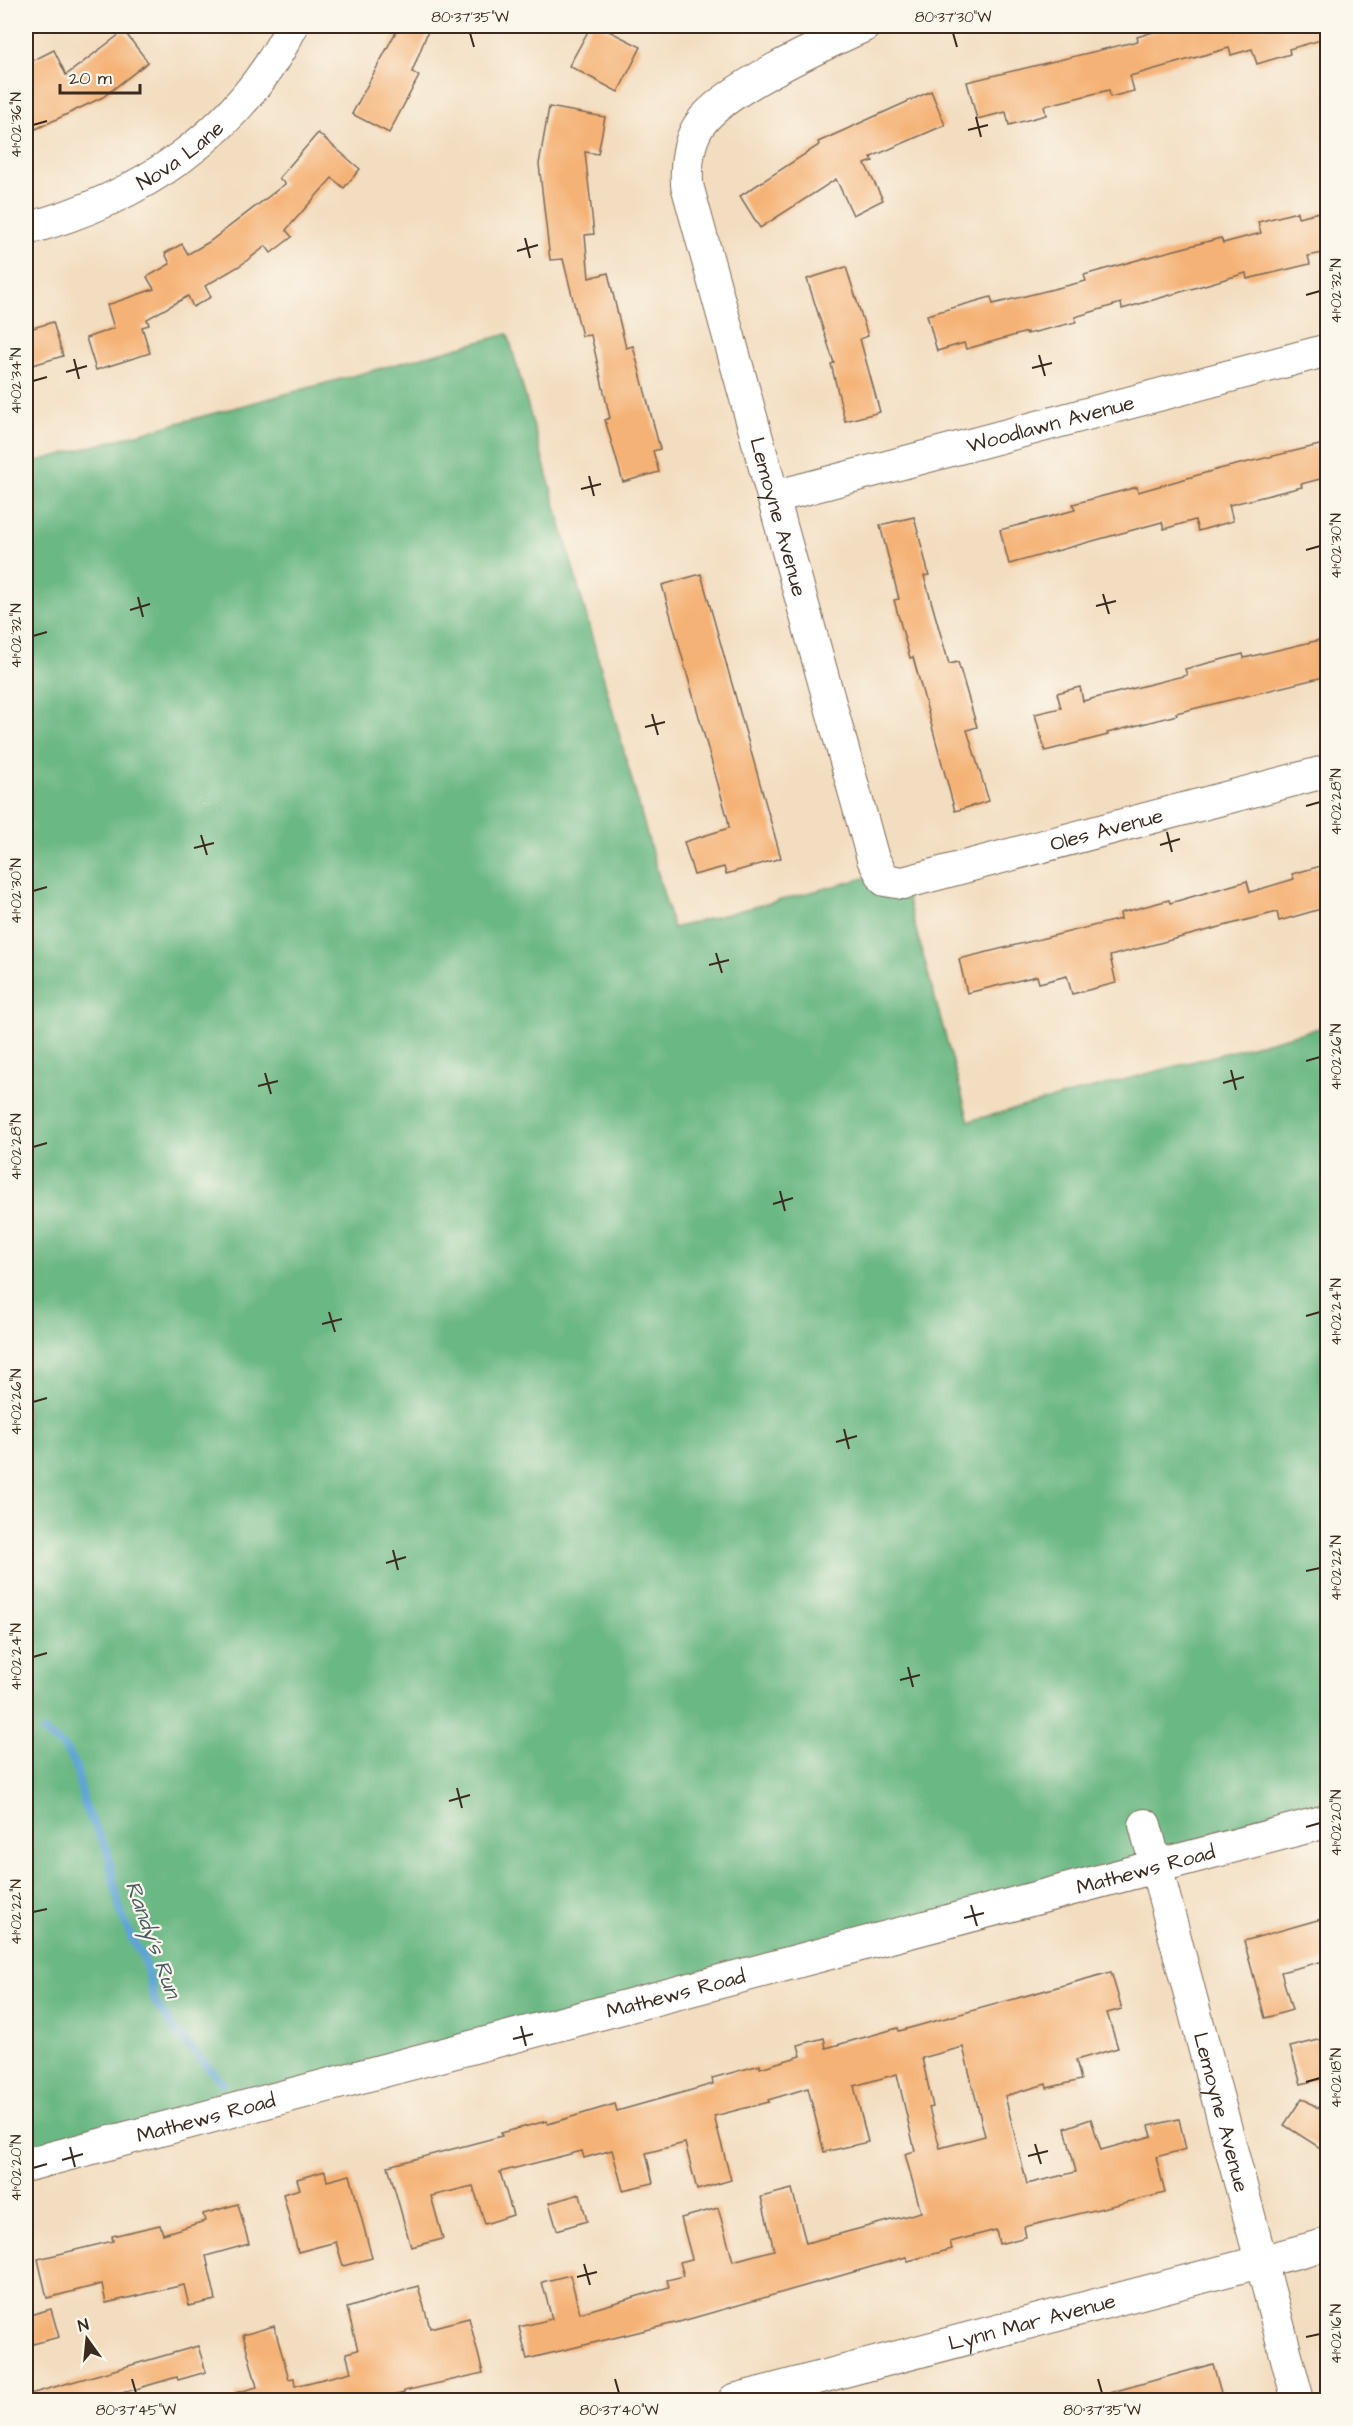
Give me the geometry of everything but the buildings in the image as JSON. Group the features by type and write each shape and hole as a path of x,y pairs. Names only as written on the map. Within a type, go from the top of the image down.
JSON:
{"street":[{"name":"Nova Lane","path":"26,230 70,217 116,198 165,170 188,153 210,134 249,92 267,69 292,26"},
{"name":"Lemoyne Avenue","path":"864,26 824,44 726,99 698,126 686,168 687,185 873,860 885,880"},
{"name":"Woodlawn Avenue","path":"774,497 1328,350"},
{"name":"Oles Avenue","path":"885,880 903,883 1328,771"},
{"name":"Mathews Road","path":"26,2165 1328,1821"},
{"name":"Lemoyne Avenue","path":"1145,1825 1298,2400"},
{"name":"Lynn Mar Avenue","path":"734,2400 1328,2244"}],"green space":[{"path":"508,334 673,928 880,874 903,883 969,1121 1327,1026 1327,1821 26,2165 26,464"}],"waterway":[{"name":"Randy's Run","path":"44,1732 64,1747 75,1763 85,1807 107,1850 120,1910 131,1937 144,1959 155,2002 175,2031 223,2083"}]}
